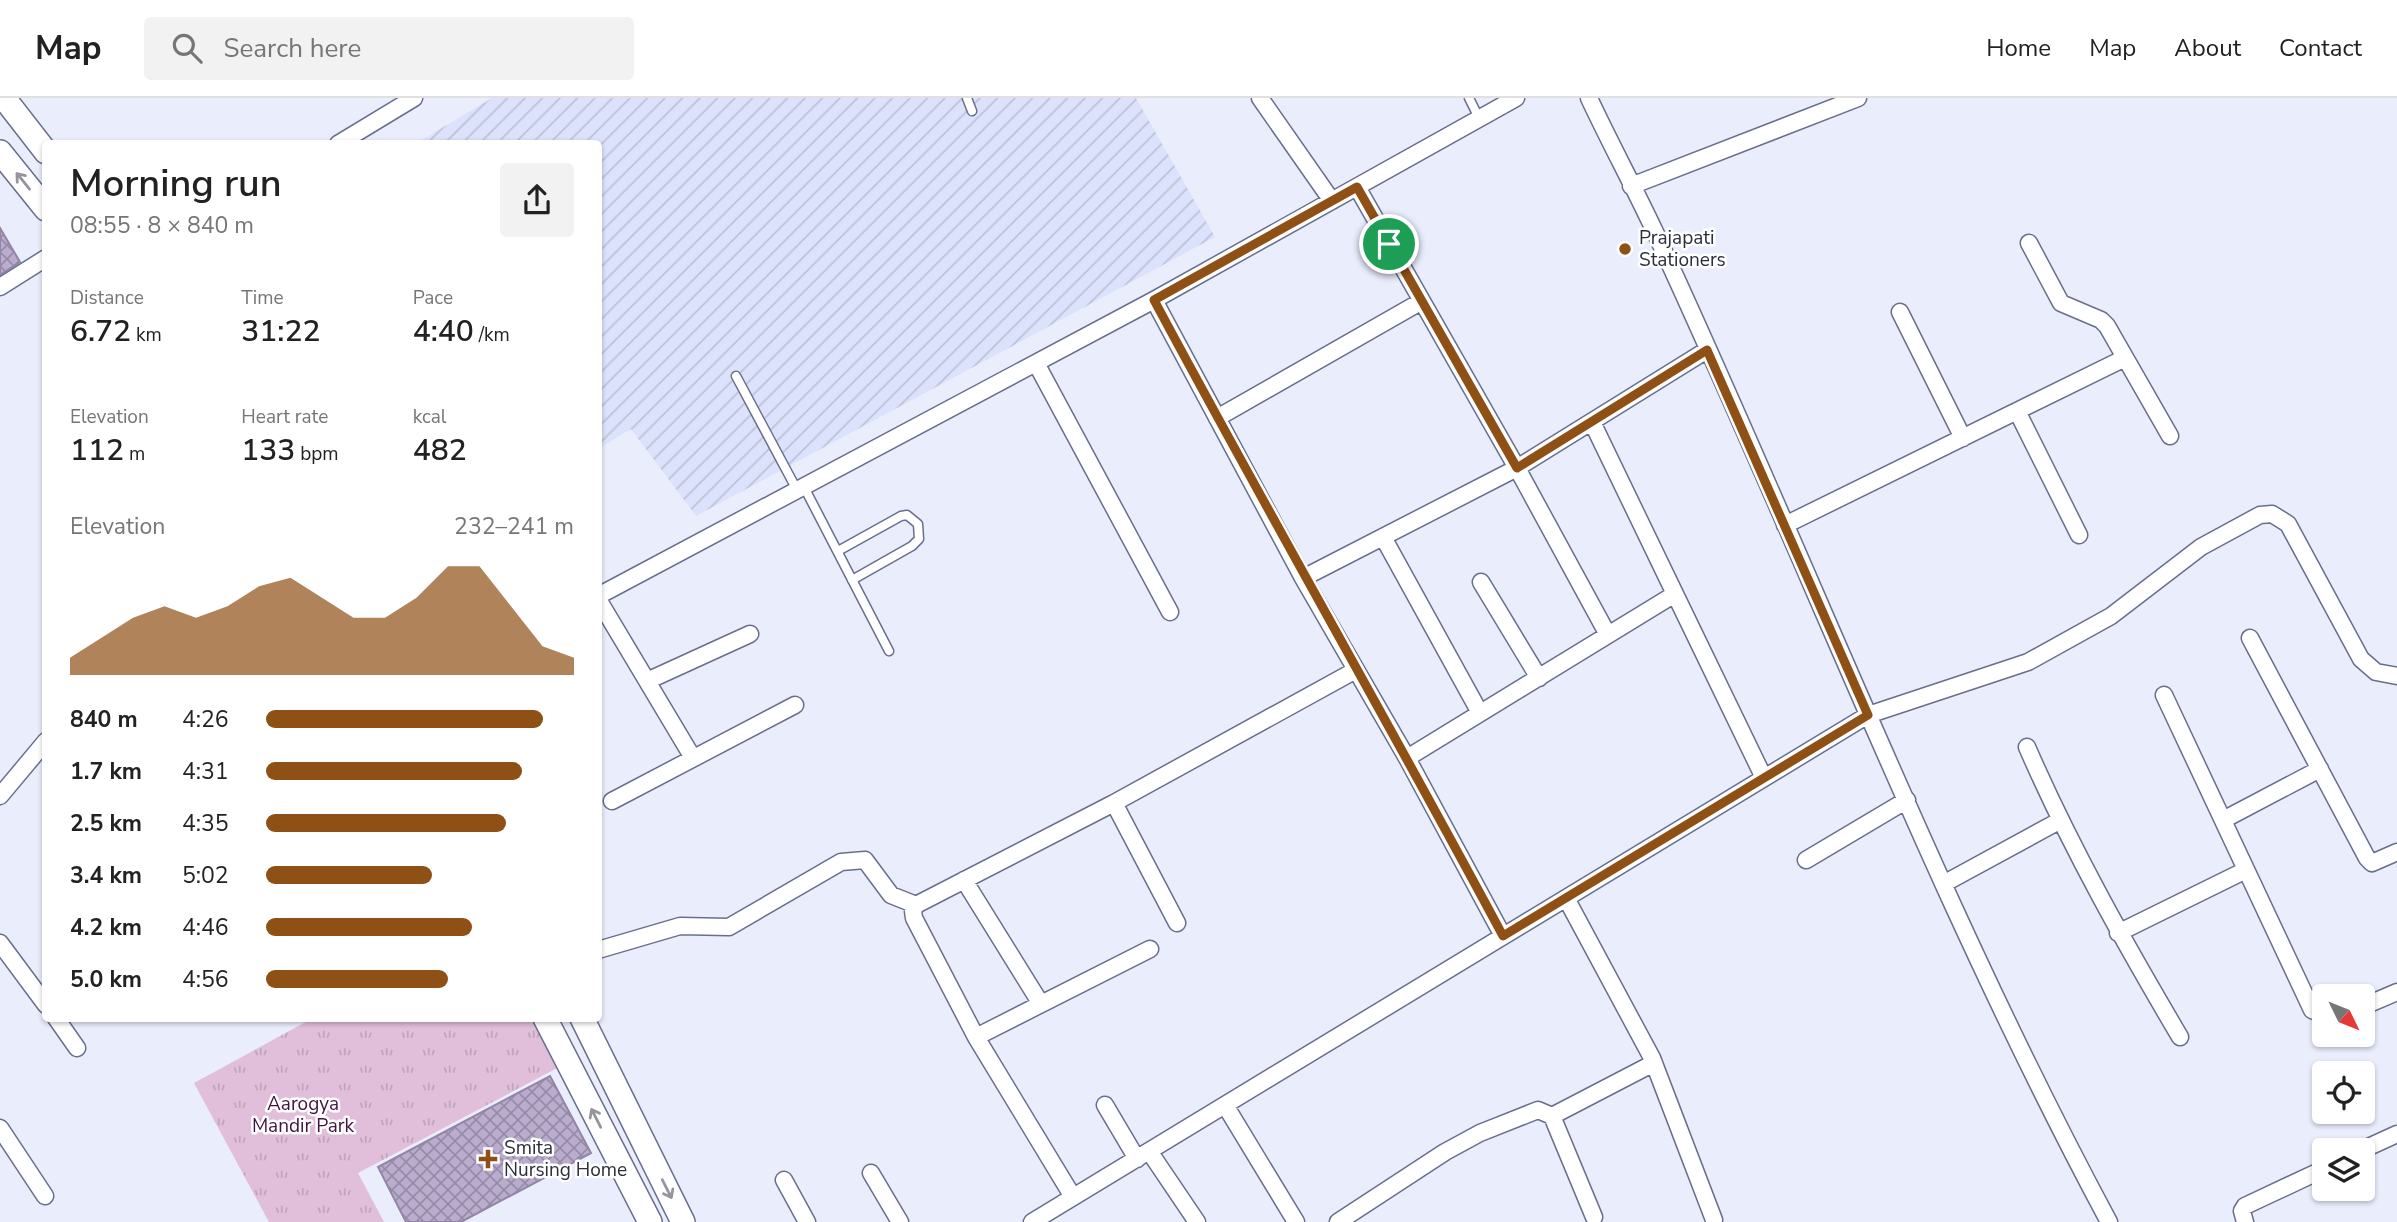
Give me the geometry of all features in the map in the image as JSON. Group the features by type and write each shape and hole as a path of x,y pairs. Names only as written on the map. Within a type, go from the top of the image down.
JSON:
{"main road":[{"path":"4,98 42,147"},
{"path":"0,152 42,204"},
{"path":"552,1022 650,1222"},
{"path":"584,1022 683,1222"}],"street":[{"path":"345,140 414,98"},
{"path":"1260,98 1332,201"},
{"path":"602,596 1154,300 1516,98"},
{"path":"1589,98 1707,350 1868,715 2051,1114 2109,1222"},
{"path":"1631,186 1858,98"},
{"path":"1357,187 1517,468 1608,635"},
{"path":"2029,243 2061,303 2101,320 2170,436"},
{"path":"0,286 42,260"},
{"path":"1154,300 1303,578 1407,758 1503,936"},
{"path":"1217,418 1422,301"},
{"path":"1900,312 1963,438"},
{"path":"1303,578 1517,468 1707,350"},
{"path":"1785,525 2125,358"},
{"path":"1036,363 1170,612"},
{"path":"2017,411 2079,535"},
{"path":"1592,422 1763,778"},
{"path":"1032,1222 1868,715 2028,662 2111,617 2201,547 2260,515 2272,514 2288,524 2361,659 2376,672 2397,676"},
{"path":"1383,537 1480,713"},
{"path":"1481,582 1539,678"},
{"path":"1407,758 1675,594"},
{"path":"602,605 693,758"},
{"path":"647,681 750,634"},
{"path":"2250,638 2367,858 2372,863 2379,862 2397,852"},
{"path":"602,949 680,926 729,927 841,862 865,860 891,895 916,905 1114,803 1356,670"},
{"path":"2164,695 2312,1010"},
{"path":"612,801 795,705"},
{"path":"0,796 42,746"},
{"path":"2027,747 2059,821 2119,933 2180,1037"},
{"path":"2223,820 2320,769"},
{"path":"1806,860 1907,800"},
{"path":"1114,803 1177,923"},
{"path":"1945,883 2059,821"},
{"path":"2119,933 2246,870"},
{"path":"964,880 1041,1004"},
{"path":"1566,898 1654,1063 1714,1220"},
{"path":"916,905 914,918 976,1037 1073,1197"},
{"path":"0,943 42,1000"},
{"path":"976,1037 1150,950"},
{"path":"2375,1001 2397,992"},
{"path":"59,1022 78,1048"},
{"path":"1552,1116 1654,1063"},
{"path":"1105,1105 1197,1222"},
{"path":"1225,1105 1296,1222"},
{"path":"1338,1222 1480,1133 1538,1110 1552,1116 1594,1217"},
{"path":"0,1128 45,1196"},
{"path":"2375,1144 2397,1134"},
{"path":"871,1174 900,1222"},
{"path":"2245,1222 2242,1211 2245,1206 2312,1175"},
{"path":"783,1180 807,1222"}],"lane":[{"path":"967,98 972,111"},
{"path":"1469,98 1479,118"},
{"path":"736,376 838,551 889,651"},
{"path":"838,551 901,516 907,515 918,524 919,539 912,546 852,580"}],"shaded area":[{"path":"492,98 1136,98 1215,237 696,516 631,429 602,446 602,140 422,140"}],"green space":[{"name":"Aarogya Mandir Park","path":"306,1022 539,1022 561,1066 358,1173 384,1222 269,1222 194,1083"}],"building":[{"path":"0,228 20,262 0,275"},
{"path":"550,1076 591,1153 461,1222 406,1222 378,1167"}],"place":[{"name":"Prajapati Stationers","path":"1625,249"},
{"name":"Smita Nursing Home","path":"488,1159"}],"route":[{"path":"1357,187 1389,244 1517,468 1707,350 1868,715 1503,936 1407,758 1303,578 1154,300 1357,187"}]}
